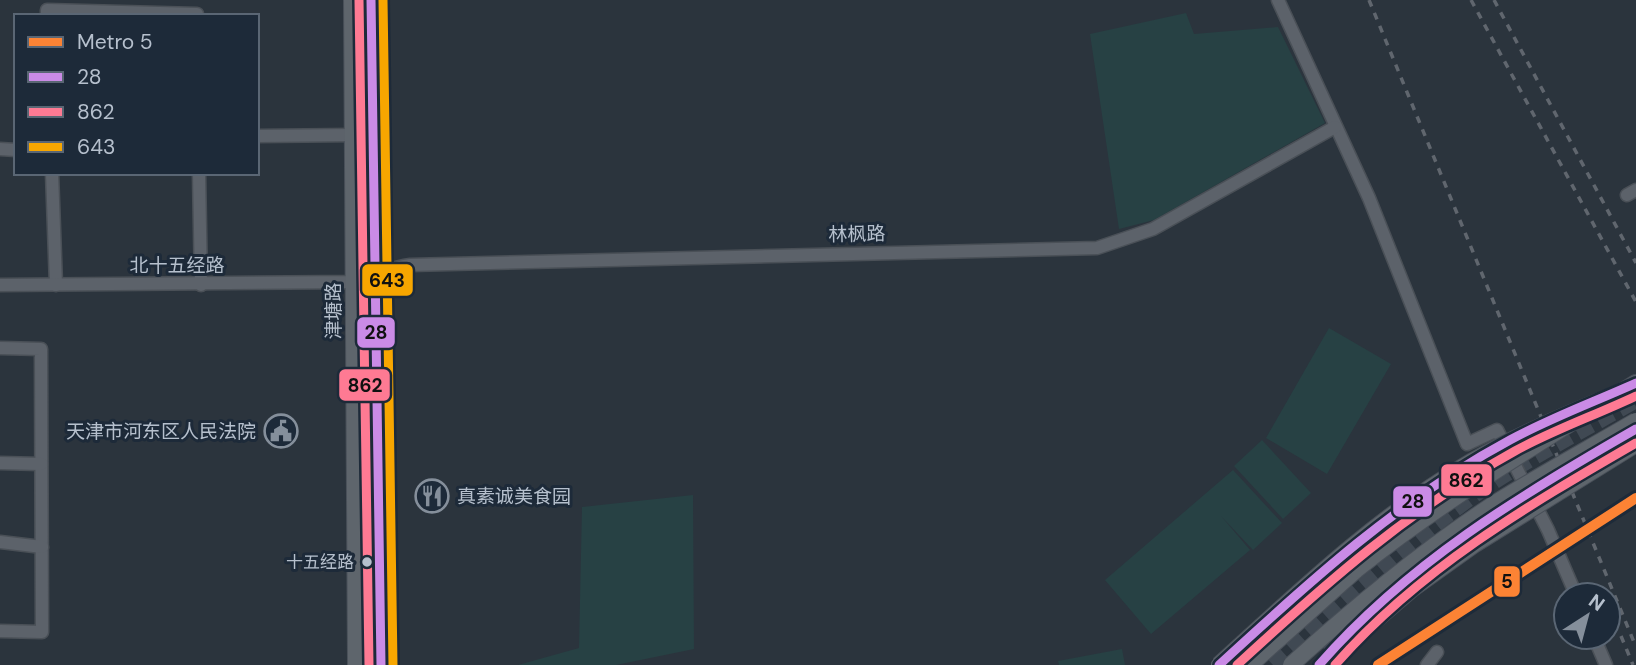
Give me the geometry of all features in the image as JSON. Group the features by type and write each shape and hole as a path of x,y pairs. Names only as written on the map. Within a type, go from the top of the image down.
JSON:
{"main road":[{"name":"津塘路","path":"352,0 356,665"},
{"path":"371,0 381,665"},
{"path":"1250,665 1413,523 1636,383"},
{"path":"1219,665 1328,565 1411,501 1510,440 1620,393"},
{"path":"1291,665 1375,591 1425,552 1498,502 1636,421"},
{"path":"1323,665 1412,589 1636,442"},
{"path":"1425,552 1572,482"}],"street":[{"path":"1278,0 1369,198 1467,444 1497,430 1548,530 1570,581"},
{"path":"47,14 47,10 167,14"},
{"name":"林枫路","path":"354,282 375,279 392,267 410,265 1097,247 1153,229 1335,127"},
{"path":"259,136 354,135"},
{"path":"52,175 56,285"},
{"path":"199,175 201,285"},
{"name":"北十五经路","path":"0,285 354,282"},
{"path":"0,348 41,349 42,632 0,631"},
{"path":"0,463 41,464"},
{"path":"0,542 41,547"},
{"path":"1427,665 1437,652"}],"green space":[{"path":"1186,13 1194,34 1278,27 1325,123 1154,220 1119,229 1090,34"},
{"path":"1329,328 1391,364 1327,474 1266,438"},
{"path":"1262,440 1311,493 1283,519 1234,466"},
{"path":"1233,470 1282,523 1253,550 1221,516 1250,550 1151,634 1105,580"},
{"path":"693,495 694,649 616,665 518,665 579,648 582,507"},
{"path":"1122,649 1125,665 1059,665 1058,661"}],"tunnel":[{"path":"1273,665 1394,558 1470,498 1531,459 1636,400"},
{"path":"1328,653 1403,581 1507,504"}],"railway":[{"path":"1369,0 1636,647"},
{"path":"1471,0 1636,302"},
{"path":"1494,0 1636,263"},
{"path":"1622,638 1633,665"}],"metro line":[{"name":"5","path":"1378,665 1636,498"}],"transit line":[{"name":"862","path":"359,0 369,665"},
{"name":"28","path":"371,0 381,665"},
{"name":"643","path":"383,0 393,665"},
{"name":"28","path":"1219,665 1322,572 1431,488 1525,432 1636,383"},
{"name":"862","path":"1237,665 1369,549 1439,498 1529,443 1636,396"},
{"name":"28","path":"1319,665 1353,628 1428,563 1508,506 1636,429"},
{"name":"862","path":"1335,665 1368,630 1438,569 1515,516 1636,443"}],"place":[{"name":"天津市河东区人民法院","path":"281,431"},
{"name":"真素诚美食园","path":"432,496"},
{"name":"十五经路","path":"367,562"}]}
